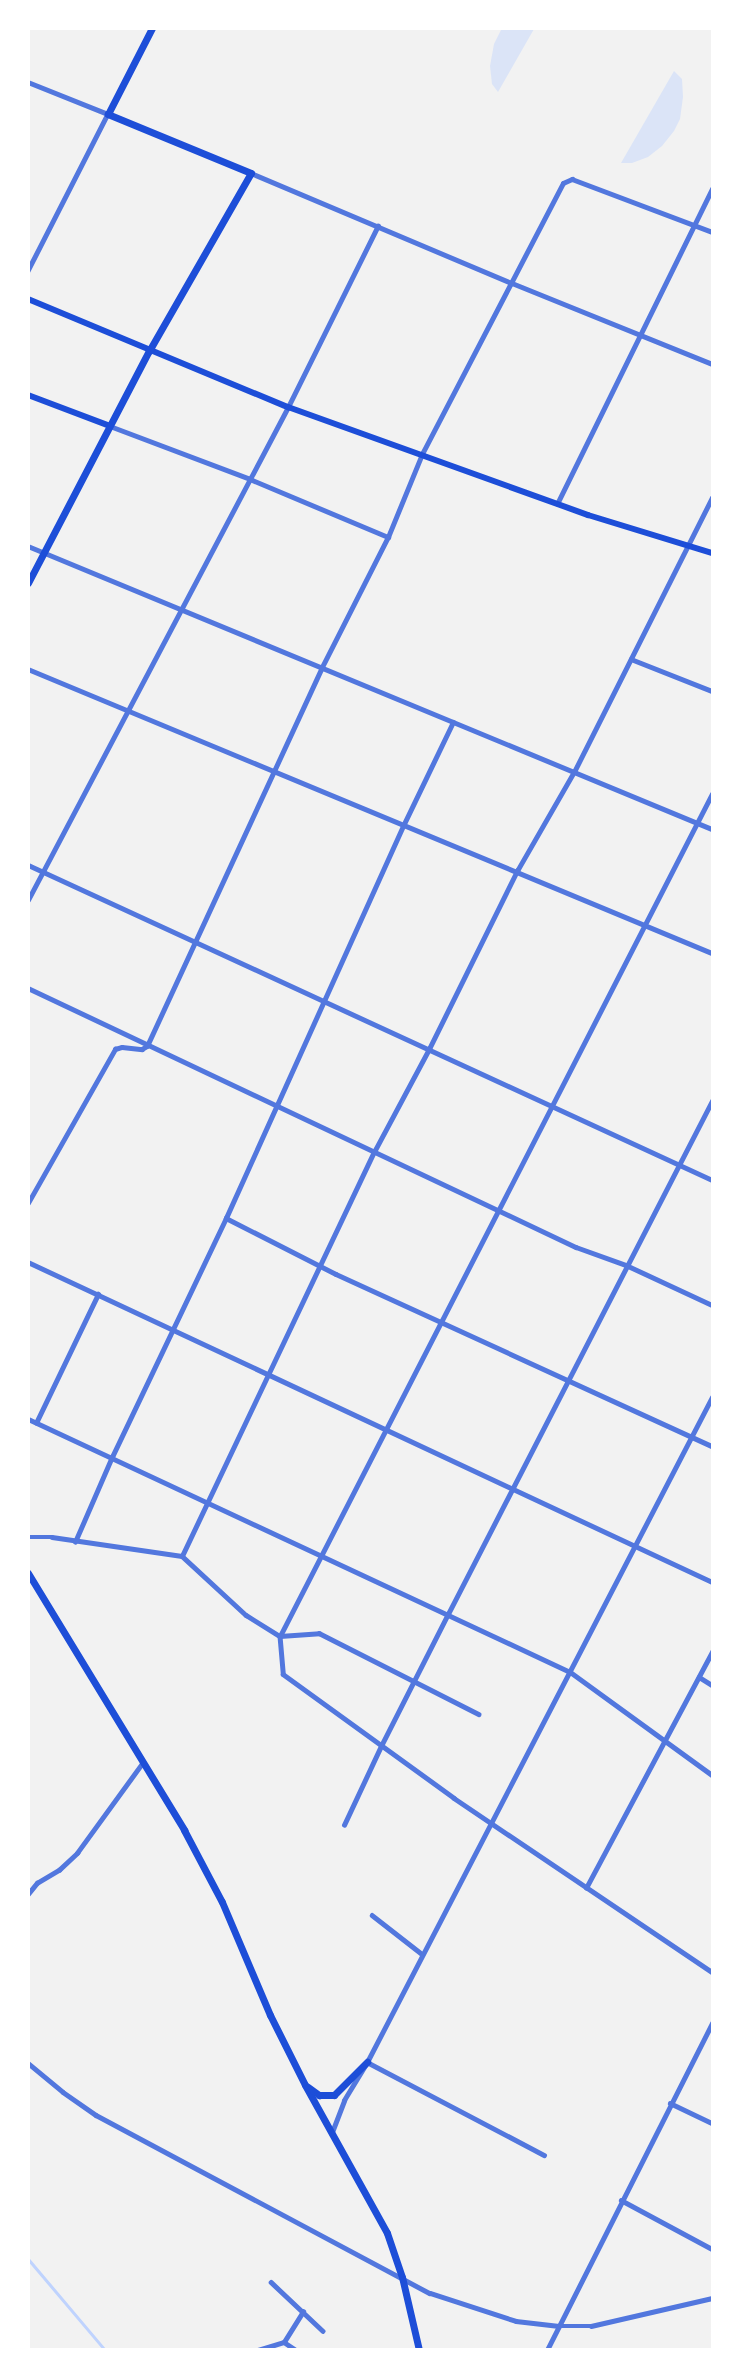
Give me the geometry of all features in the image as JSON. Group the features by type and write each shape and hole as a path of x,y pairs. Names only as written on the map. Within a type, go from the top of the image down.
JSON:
{"main road":[{"path":"28,583 149,351 251,173 108,114 152,28"},
{"path":"28,299 288,407 557,504 712,553"},
{"path":"28,395 110,426"},
{"path":"28,1573 184,1830 222,1902 270,2015 305,2085 380,2220 402,2277 419,2349"},
{"path":"305,2085 319,2095 334,2095 367,2062"}],"street":[{"path":"28,82 108,114 28,271"},
{"path":"251,173 512,284 712,364"},
{"path":"28,1203 115,1049 122,1047 142,1049 147,1046 321,669 388,537 422,454 567,179 712,232"},
{"path":"557,504 712,189"},
{"path":"28,900 288,407 378,226"},
{"path":"110,426 388,537"},
{"path":"182,1556 374,1152 429,1049 517,871 574,772 712,498"},
{"path":"28,546 712,829"},
{"path":"631,659 712,691"},
{"path":"28,669 712,953"},
{"path":"75,1542 112,1457 226,1218 402,826 453,722"},
{"path":"712,794 280,1636 283,1674 381,1746 585,1888 712,1972"},
{"path":"28,865 712,1180"},
{"path":"28,988 576,1247 626,1265 712,1305"},
{"path":"344,1825 448,1614 712,1101"},
{"path":"226,1218 320,1266 712,1446"},
{"path":"28,1262 712,1582"},
{"path":"36,1423 98,1294"},
{"path":"332,2132 344,2100 367,2062 490,1822 694,1437 712,1397"},
{"path":"28,1419 112,1457 206,1504 570,1671 712,1775"},
{"path":"28,1537 182,1556 246,1615 280,1636 319,1632 479,1714"},
{"path":"585,1888 712,1652"},
{"path":"699,1677 712,1685"},
{"path":"28,1894 37,1883 58,1870 77,1854 143,1762"},
{"path":"372,1915 422,1954"},
{"path":"547,2349 712,2023"},
{"path":"367,2062 544,2155"},
{"path":"28,2063 96,2115 430,2293 516,2321 559,2326 591,2326 712,2298"},
{"path":"670,2103 712,2123"},
{"path":"621,2200 712,2249"},
{"path":"271,2282 323,2331"},
{"path":"258,2349 284,2342 303,2312"},
{"path":"284,2342 296,2349"}],"shaded area":[{"path":"502,28 534,29 498,92 492,84 490,66 494,44"},
{"path":"674,71 682,79 683,97 680,119 674,131 662,146 648,157 632,163 621,163"}],"waterway":[{"path":"28,2259 105,2350"}]}
